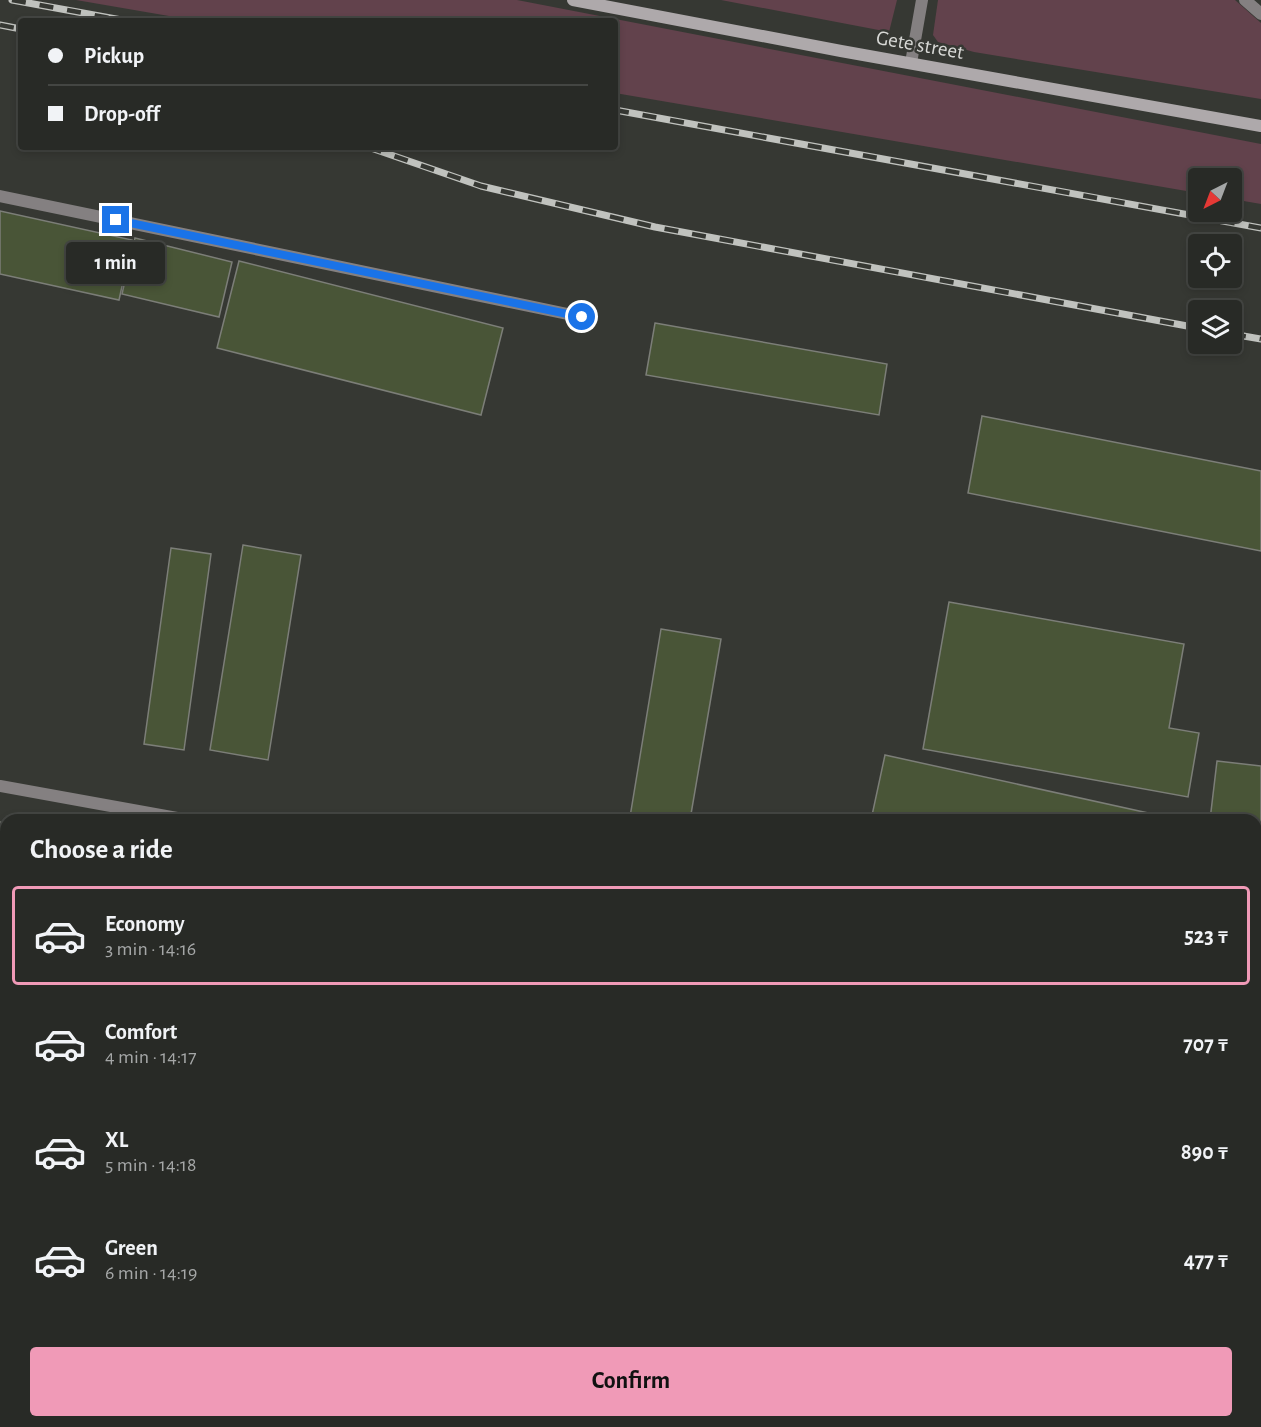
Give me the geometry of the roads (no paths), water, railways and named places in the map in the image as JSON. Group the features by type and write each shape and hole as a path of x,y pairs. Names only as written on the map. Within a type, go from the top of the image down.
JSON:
{"main road":[{"name":"Gete street","path":"573,0 1261,126"}],"lane":[{"path":"911,63 922,0"},
{"path":"1245,0 1261,14"},
{"path":"0,196 582,317"},
{"path":"0,786 155,814"}],"railway":[{"path":"12,0 111,18"},
{"path":"0,25 18,28"},
{"path":"618,111 1261,228"},
{"path":"377,150 481,186 655,227 1188,326"},
{"path":"1242,336 1261,339"}]}
